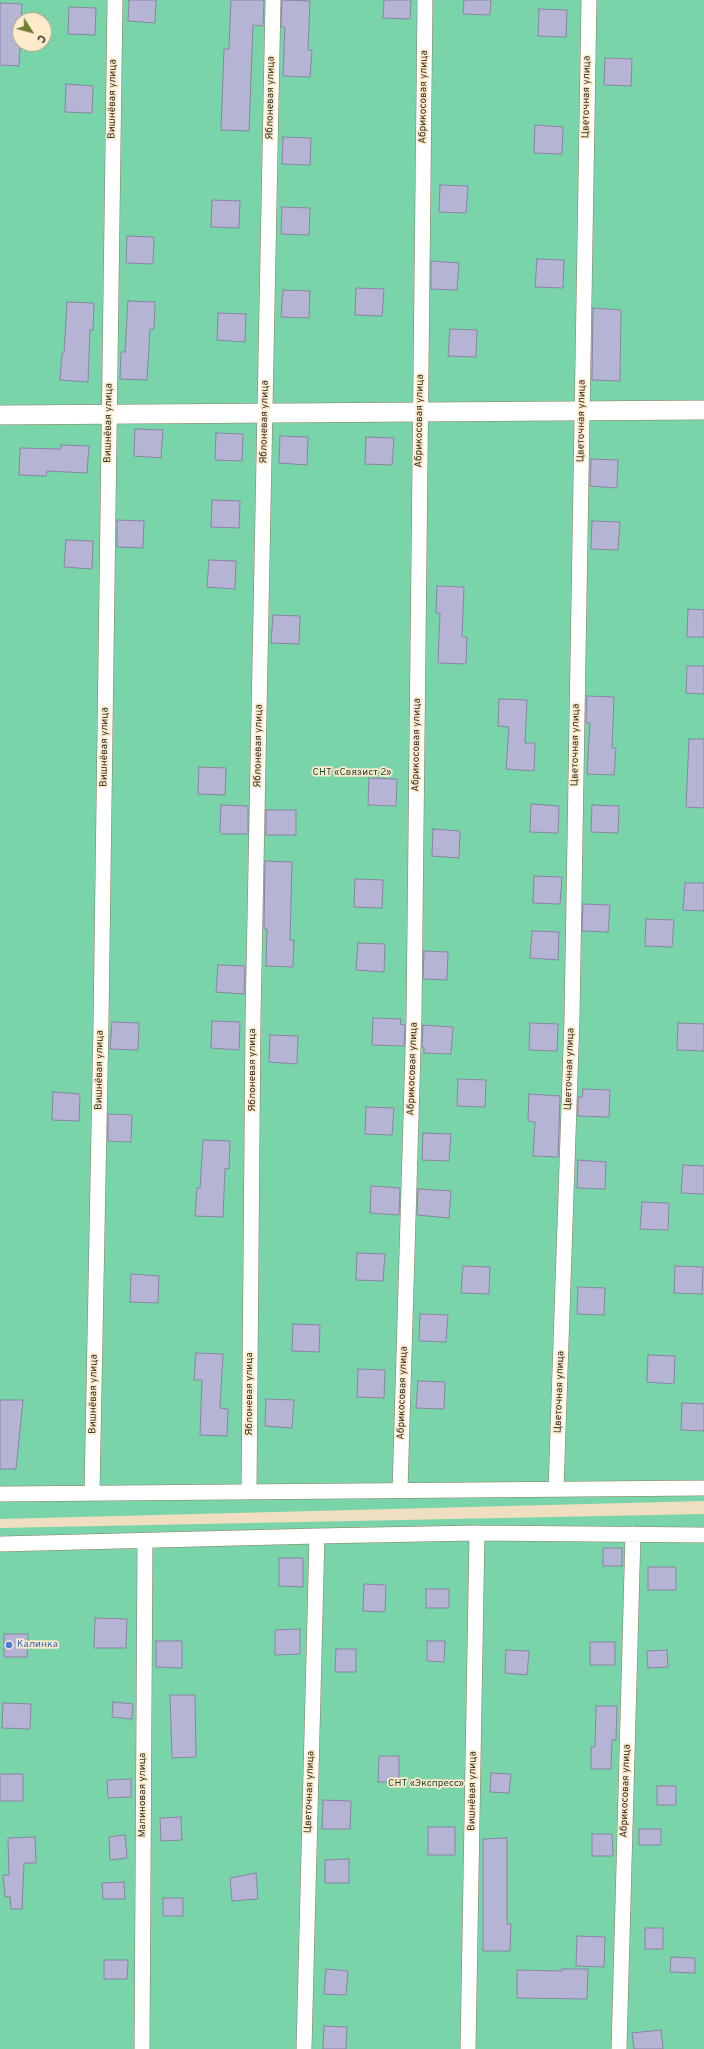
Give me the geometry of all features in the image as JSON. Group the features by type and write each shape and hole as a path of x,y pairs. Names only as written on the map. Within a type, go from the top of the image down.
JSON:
{"street":[{"name":"Вишнёвая улица","path":"92,1493 115,0"},
{"name":"Яблоневая улица","path":"249,1492 253,1018 273,0"},
{"name":"Абрикосовая улица","path":"400,1490 414,1016 425,0"},
{"name":"Цветочная улица","path":"556,1489 572,1018 588,0"},
{"path":"0,415 704,410"},
{"path":"0,1494 704,1488"},
{"name":"Вишнёвая улица","path":"468,2049 477,1533"},
{"path":"0,1544 477,1533 704,1535"},
{"name":"Абрикосовая улица","path":"619,2049 633,1534"},
{"name":"Цветочная улица","path":"304,2049 317,1536"},
{"name":"Малиновая улица","path":"142,2049 144,1541"}],"green space":[{"name":"СНТ «Связист 2»","path":"0,0 704,0 704,1501 0,1519"},
{"name":"СНТ «Экспресс»","path":"704,1514 704,2049 0,2049 0,1528"}],"building":[{"path":"129,0 156,0 155,23 128,21"},
{"path":"231,0 264,0 263,26 253,25 249,131 221,130 224,49 229,49"},
{"path":"282,0 310,1 308,50 312,50 310,77 283,76 285,27 281,27"},
{"path":"384,0 411,0 410,19 383,18"},
{"path":"464,0 491,0 490,15 463,14"},
{"path":"0,3 22,4 22,12 12,12 12,52 20,52 19,66 0,65"},
{"path":"69,7 96,8 95,35 68,34"},
{"path":"539,9 567,10 566,37 538,36"},
{"path":"605,58 632,59 631,86 604,85"},
{"path":"66,84 93,86 92,113 65,112"},
{"path":"535,125 563,127 562,154 534,153"},
{"path":"283,137 311,138 310,165 282,164"},
{"path":"440,185 468,186 466,213 439,212"},
{"path":"212,200 240,201 239,228 211,227"},
{"path":"282,207 310,208 309,235 281,234"},
{"path":"127,236 154,237 153,264 126,263"},
{"path":"537,259 564,260 563,288 535,287"},
{"path":"431,261 459,263 457,290 431,289"},
{"path":"356,288 384,289 382,316 355,315"},
{"path":"283,290 310,291 309,318 281,317"},
{"path":"128,301 155,302 154,329 150,329 147,380 120,379 121,352 125,352"},
{"path":"67,302 94,303 93,330 90,330 88,382 60,380 62,353 64,353"},
{"path":"593,308 621,310 620,381 592,380"},
{"path":"218,313 246,314 245,342 217,340"},
{"path":"450,329 477,330 476,357 448,356"},
{"path":"135,429 163,430 161,458 134,456"},
{"path":"216,433 243,434 242,461 215,460"},
{"path":"280,436 308,437 307,465 279,463"},
{"path":"366,437 394,438 392,465 365,464"},
{"path":"61,445 89,446 87,473 47,471 46,476 19,475 20,448 61,449"},
{"path":"591,459 618,460 617,488 590,486"},
{"path":"212,500 240,501 239,528 211,527"},
{"path":"117,520 144,521 143,548 117,547"},
{"path":"592,521 620,522 618,550 591,549"},
{"path":"66,540 93,541 92,569 64,567"},
{"path":"209,560 236,561 235,589 207,587"},
{"path":"437,586 464,587 462,637 467,637 466,664 438,663 440,613 436,613"},
{"path":"688,609 704,610 704,637 687,637"},
{"path":"273,615 300,616 299,644 271,643"},
{"path":"687,666 704,666 704,694 686,693"},
{"path":"587,696 614,697 612,748 616,748 614,775 587,774 590,723 586,723"},
{"path":"499,699 527,700 525,743 535,743 534,771 506,769 509,727 498,726"},
{"path":"689,739 704,739 704,808 686,807"},
{"path":"199,767 226,768 225,795 198,794"},
{"path":"369,778 397,779 396,806 368,805"},
{"path":"531,804 559,806 558,833 530,832"},
{"path":"221,805 248,806 248,834 222,834 220,832"},
{"path":"592,805 619,806 618,833 591,832"},
{"path":"266,810 296,810 296,835 266,835"},
{"path":"433,829 460,831 459,858 432,856"},
{"path":"265,861 292,862 290,940 294,940 293,967 266,966 267,929 264,929"},
{"path":"534,876 562,877 560,904 533,903"},
{"path":"355,879 383,880 382,908 354,907"},
{"path":"685,883 704,883 704,911 683,910"},
{"path":"583,904 610,905 608,932 582,931"},
{"path":"646,919 674,920 672,947 645,946"},
{"path":"532,931 559,932 558,960 530,958"},
{"path":"358,943 385,944 384,972 356,970"},
{"path":"424,951 448,952 447,980 423,979"},
{"path":"218,965 245,966 244,994 216,992"},
{"path":"373,1018 401,1019 400,1024 405,1025 404,1046 372,1045"},
{"path":"212,1021 240,1022 239,1050 211,1048"},
{"path":"112,1022 139,1023 138,1050 110,1049"},
{"path":"530,1023 558,1024 557,1051 529,1050"},
{"path":"678,1023 704,1024 704,1051 677,1050"},
{"path":"423,1025 453,1027 451,1054 424,1053 424,1047 422,1047"},
{"path":"270,1035 298,1036 297,1064 269,1062"},
{"path":"458,1079 486,1080 485,1107 457,1106"},
{"path":"583,1089 610,1090 609,1117 578,1116 578,1097 582,1097"},
{"path":"53,1092 80,1094 79,1121 52,1120"},
{"path":"529,1094 560,1096 558,1157 533,1156 535,1122 528,1121"},
{"path":"366,1107 394,1108 392,1135 365,1134"},
{"path":"108,1114 132,1115 131,1142 108,1141"},
{"path":"423,1133 451,1134 449,1161 422,1160"},
{"path":"203,1140 230,1141 229,1169 225,1168 223,1217 195,1216 197,1188 200,1188"},
{"path":"578,1160 606,1162 605,1189 577,1188"},
{"path":"683,1165 704,1166 704,1194 681,1193"},
{"path":"371,1186 400,1188 399,1215 370,1213"},
{"path":"418,1189 451,1191 449,1218 417,1215"},
{"path":"642,1202 669,1203 668,1230 640,1229"},
{"path":"357,1253 385,1254 383,1281 356,1280"},
{"path":"463,1266 490,1267 489,1294 461,1293"},
{"path":"675,1266 703,1267 702,1294 674,1293"},
{"path":"131,1274 159,1276 158,1303 130,1302"},
{"path":"578,1287 605,1288 604,1315 577,1314"},
{"path":"420,1314 448,1315 446,1342 419,1341"},
{"path":"293,1324 320,1325 319,1352 292,1351"},
{"path":"196,1353 223,1354 220,1408 228,1409 227,1436 200,1435 202,1380 194,1380"},
{"path":"648,1355 675,1356 674,1384 647,1382"},
{"path":"358,1369 385,1370 384,1398 357,1397"},
{"path":"418,1381 445,1382 444,1409 416,1408"},
{"path":"266,1399 294,1400 292,1428 265,1426"},
{"path":"0,1400 23,1400 16,1469 0,1469"},
{"path":"682,1403 704,1404 704,1431 681,1430"},
{"path":"603,1548 622,1548 622,1566 603,1566"},
{"path":"279,1558 303,1558 303,1587 279,1586"},
{"path":"648,1567 676,1567 676,1590 648,1590"},
{"path":"364,1584 386,1585 385,1612 363,1611"},
{"path":"426,1589 449,1589 449,1608 426,1608"},
{"path":"95,1618 127,1619 126,1648 94,1648"},
{"path":"300,1629 300,1654 275,1655 275,1630"},
{"path":"4,1634 28,1634 27,1657 4,1657"},
{"path":"156,1641 182,1641 182,1668 156,1667"},
{"path":"427,1641 445,1641 444,1662 427,1661"},
{"path":"590,1642 615,1642 615,1665 590,1665"},
{"path":"336,1649 356,1649 356,1672 335,1672"},
{"path":"506,1650 529,1651 527,1675 505,1673"},
{"path":"667,1650 668,1667 648,1668 647,1651"},
{"path":"170,1695 195,1695 196,1757 172,1758"},
{"path":"113,1702 133,1704 132,1719 112,1717"},
{"path":"3,1703 31,1704 30,1729 2,1728"},
{"path":"596,1706 617,1706 616,1740 612,1740 611,1769 591,1769 591,1747 595,1747"},
{"path":"379,1756 399,1756 399,1782 378,1782"},
{"path":"491,1773 511,1774 509,1793 490,1792"},
{"path":"0,1774 23,1774 23,1801 0,1801"},
{"path":"131,1779 131,1797 108,1798 107,1780"},
{"path":"657,1786 676,1786 676,1805 657,1805"},
{"path":"323,1800 351,1801 350,1829 322,1829"},
{"path":"181,1817 182,1840 161,1841 160,1818"},
{"path":"428,1827 455,1827 455,1855 428,1855"},
{"path":"639,1829 661,1829 661,1845 639,1845"},
{"path":"592,1834 612,1834 613,1856 592,1856"},
{"path":"125,1835 127,1858 110,1860 109,1837"},
{"path":"35,1837 36,1863 24,1863 22,1909 11,1909 10,1896 5,1897 3,1875 9,1875 8,1838"},
{"path":"507,1838 507,1924 511,1924 510,1951 483,1951 483,1839"},
{"path":"349,1859 349,1883 325,1883 325,1860"},
{"path":"256,1873 258,1899 232,1901 230,1878"},
{"path":"124,1882 125,1899 103,1899 102,1883"},
{"path":"163,1898 183,1898 183,1916 163,1916"},
{"path":"645,1928 663,1928 663,1949 645,1949"},
{"path":"577,1936 605,1937 604,1967 576,1966"},
{"path":"671,1957 695,1958 695,1973 670,1972"},
{"path":"104,1960 128,1960 127,1979 104,1979"},
{"path":"326,1969 348,1971 346,1995 324,1994"},
{"path":"562,1969 588,1969 587,1999 517,1998 517,1970 562,1971"},
{"path":"324,2026 347,2027 346,2049 323,2049"},
{"path":"661,2030 663,2049 634,2049 632,2033"}],"place":[{"name":"Калинка","path":"9,1645"}]}
